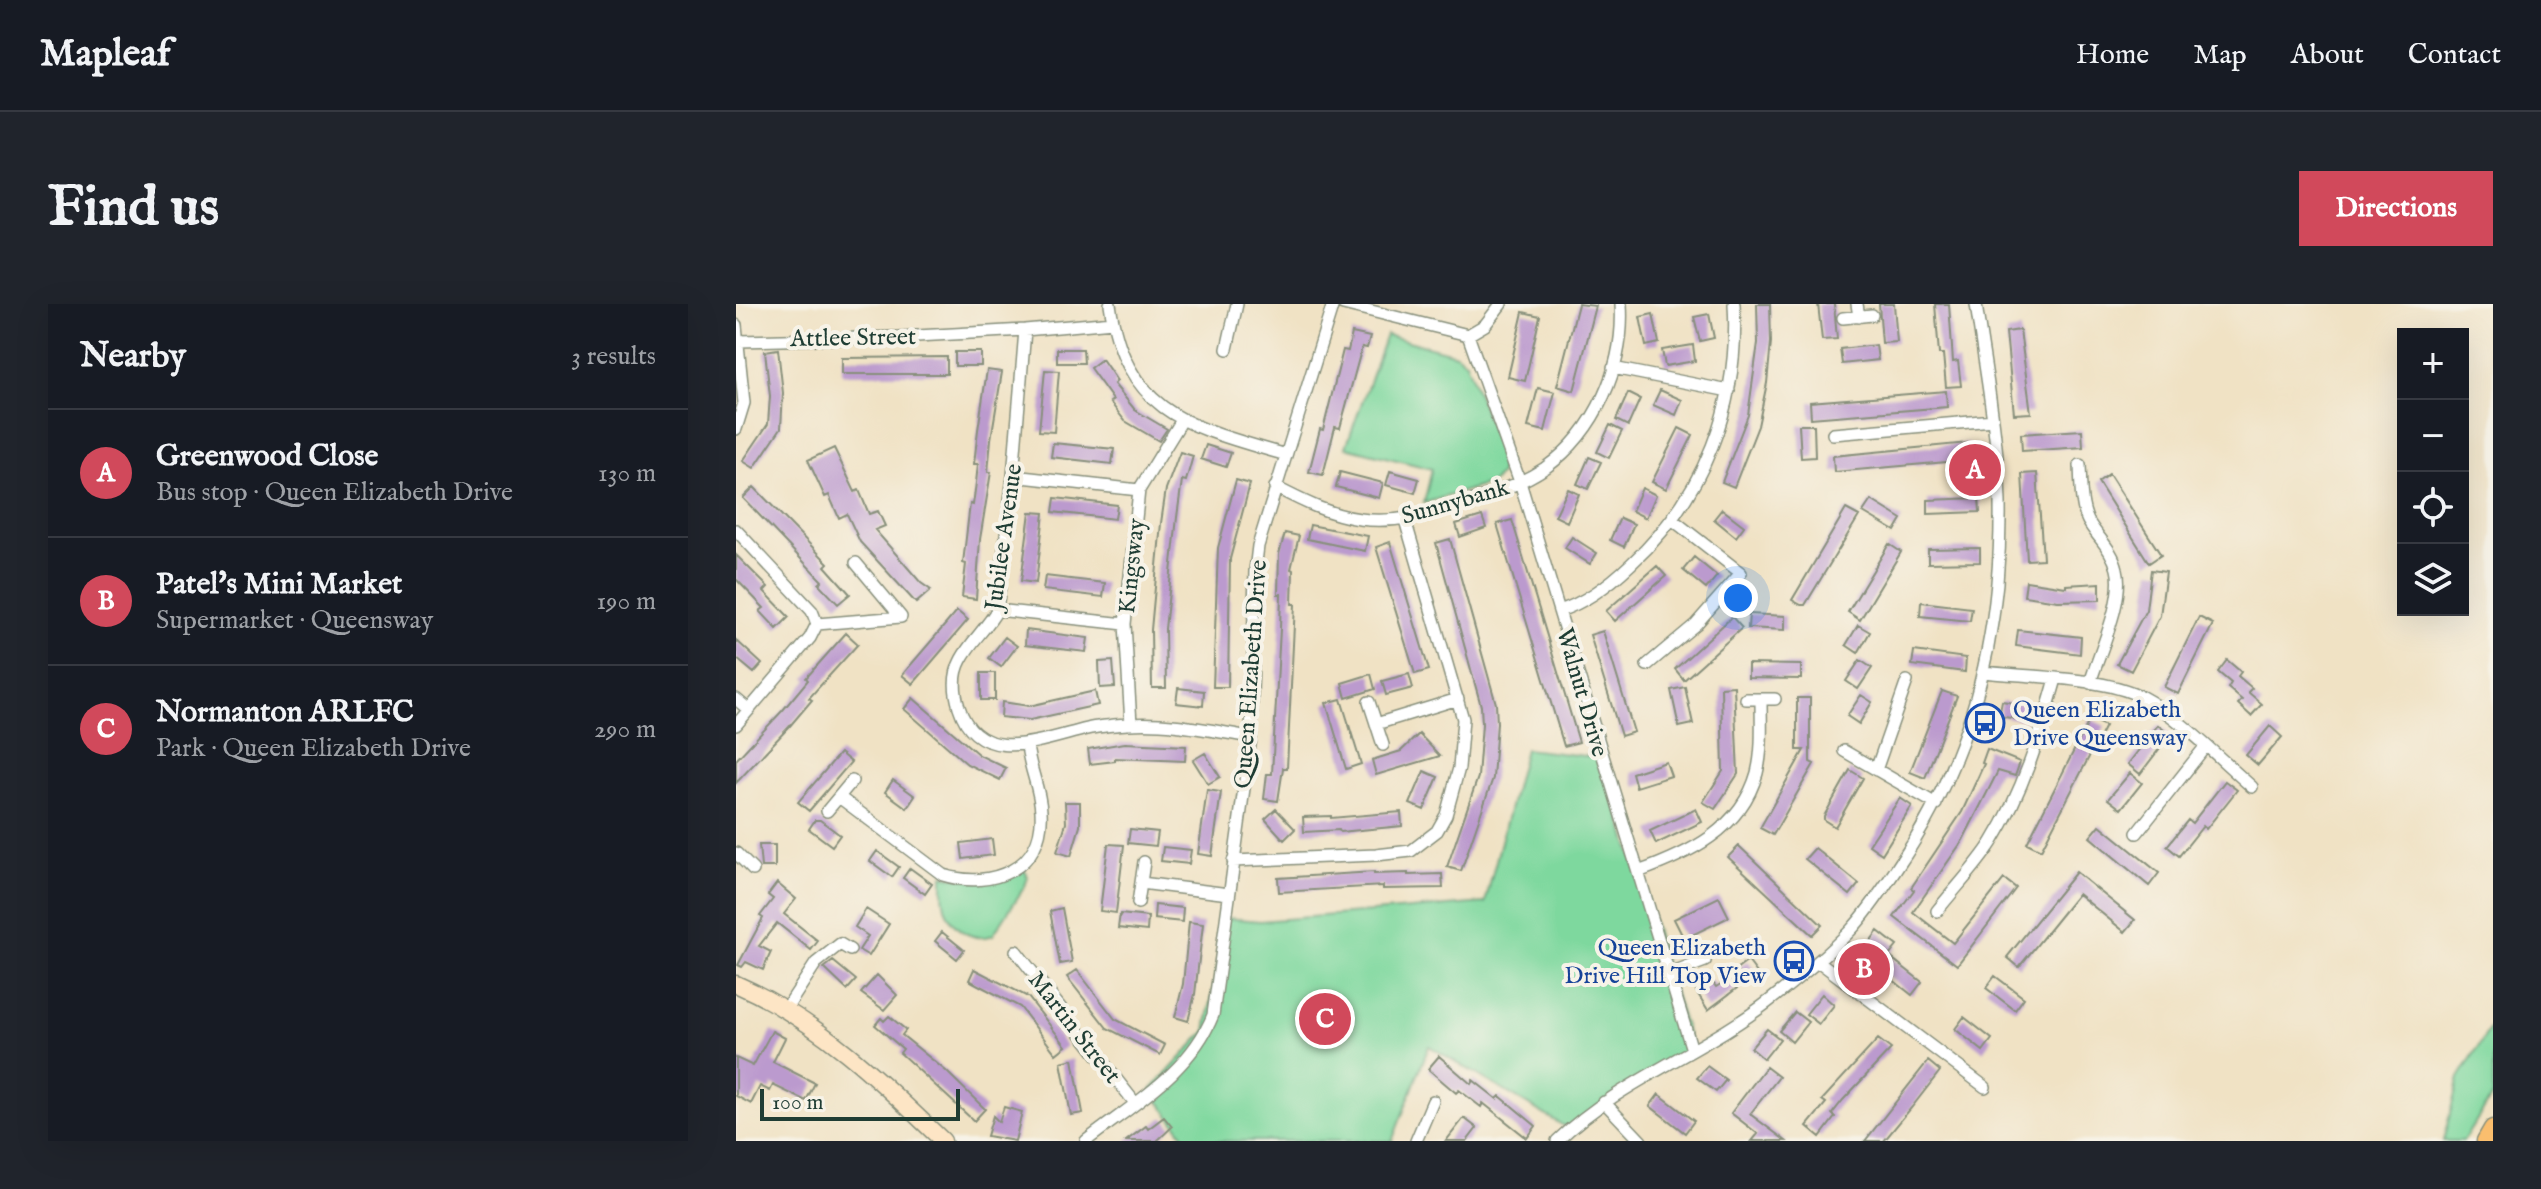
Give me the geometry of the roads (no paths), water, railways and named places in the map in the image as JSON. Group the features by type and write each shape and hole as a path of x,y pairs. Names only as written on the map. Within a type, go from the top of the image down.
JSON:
{"main road":[{"path":"2486,1141 2493,1129"}],"street":[{"path":"1110,304 1124,361 1154,402 1209,432 1286,455"},
{"path":"1227,349 1237,304"},
{"name":"Queen Elizabeth Drive","path":"1086,1141 1188,1059 1206,1031 1216,997 1251,737 1258,546 1333,304"},
{"path":"1343,304 1468,335 1485,325 1501,304"},
{"name":"Sunnybank","path":"1275,487 1340,515 1360,519 1405,520 1502,491 1520,482 1544,469 1566,451 1584,430 1606,391 1613,368 1619,344 1621,304"},
{"path":"1559,611 1586,599 1620,575 1673,520 1707,461 1720,427 1734,362 1734,304"},
{"path":"1557,1141 1604,1102 1771,1000 1818,961 1852,929 1882,890 1936,804 1964,739 1984,672 1997,588 2000,499 1993,420 1976,304"},
{"path":"1843,318 1858,310 1872,315"},
{"name":"Attlee Street","path":"738,341 1025,330 1113,322"},
{"path":"736,325 744,403 736,429"},
{"name":"Jubilee Avenue","path":"1025,330 1013,476 997,610 962,658 955,679 961,716 971,730 984,739 1005,746 1027,745 1089,729 1131,724 1251,737"},
{"name":"Walnut Drive","path":"1468,335 1520,482 1692,1050"},
{"path":"1613,368 1729,391"},
{"name":"Kingsway","path":"1131,724 1125,624 1139,490 1182,420"},
{"path":"1833,434 1993,420"},
{"path":"2080,465 2087,518 2111,554 2119,582 2090,683"},
{"path":"1013,476 1139,490"},
{"path":"1233,861 1411,851 1437,831 1446,815 1459,768 1463,719 1405,520"},
{"path":"1647,665 1696,624 1741,573 1673,520"},
{"path":"736,530 812,611 817,624 810,638 736,725"},
{"path":"817,624 901,617 856,563"},
{"path":"997,610 1125,624"},
{"path":"1984,672 2090,683 2139,696 2174,720 2252,787"},
{"path":"1937,911 1991,843 2018,791 2037,744 2056,679"},
{"path":"1876,770 1907,681"},
{"path":"736,699 749,710"},
{"path":"1376,724 1458,699"},
{"path":"1746,699 1775,699"},
{"path":"1638,872 1702,844 1722,829 1739,808 1756,775 1760,754 1761,699"},
{"path":"1369,702 1383,745"},
{"path":"839,797 943,875 959,880 994,878 1022,864 1039,833 1042,814 1028,763 1027,745"},
{"path":"2137,833 2205,747"},
{"path":"1844,751 1936,804"},
{"path":"827,811 852,781"},
{"path":"736,853 753,870"},
{"path":"1138,903 1144,862"},
{"path":"1141,883 1229,894"},
{"path":"786,1009 816,963 840,944 850,950"},
{"name":"Martin Street","path":"1016,951 1135,1103"},
{"path":"1670,974 1705,961"},
{"path":"1818,961 1985,1087"},
{"path":"736,984 786,1009 845,1050 943,1141"},
{"path":"1416,1141 1433,1101"},
{"path":"1604,1102 1641,1141"}],"place":[{"name":"Greenwood Close","path":"1975,470"},
{"name":"Queen Elizabeth Drive Queensway","path":"1985,723"},
{"name":"Queen Elizabeth Drive Hill Top View","path":"1794,961"},
{"name":"Patel's Mini Market","path":"1864,969"},
{"name":"Normanton ARLFC","path":"1325,1019"}]}
